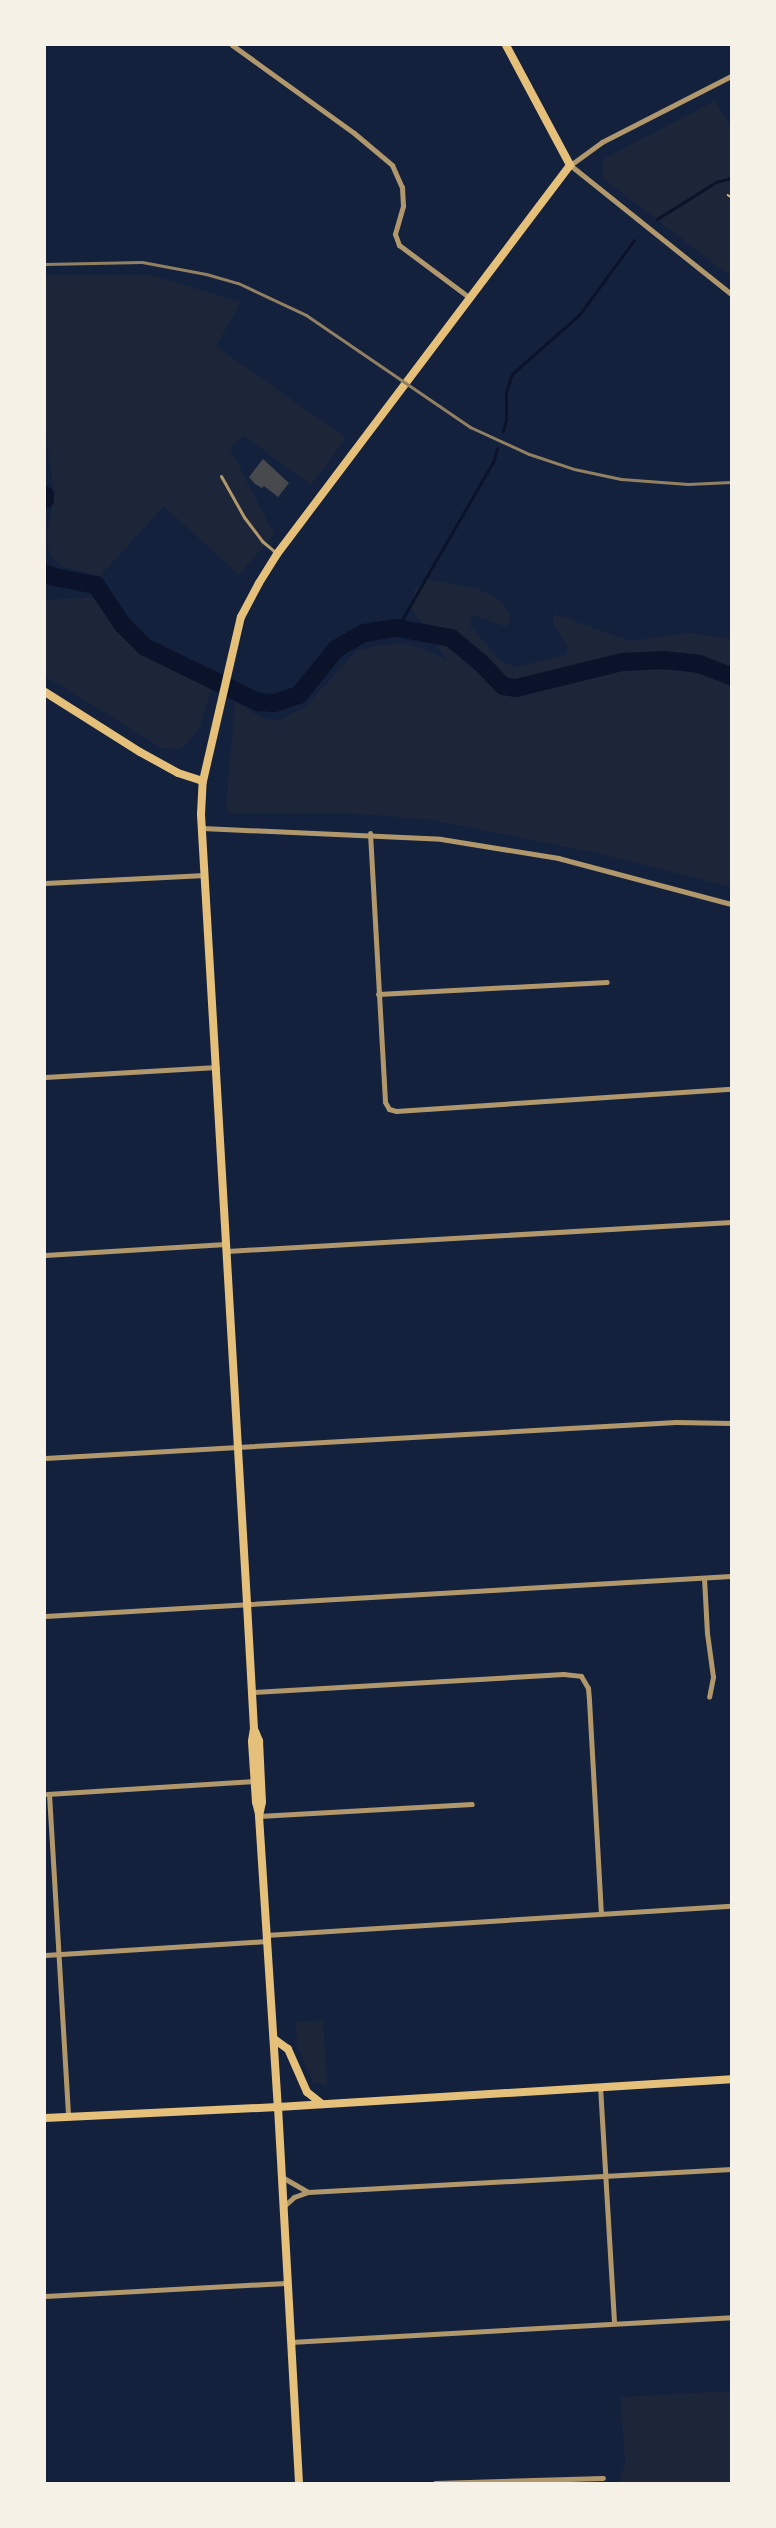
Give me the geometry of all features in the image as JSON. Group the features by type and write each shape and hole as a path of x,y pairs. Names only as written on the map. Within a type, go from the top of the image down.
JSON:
{"main road":[{"path":"299,2483 260,1815 255,1781 252,1692 202,828 203,781 215,720 241,617 278,554 570,165 506,45"},
{"path":"45,692 140,752 174,771 203,781"},
{"path":"254,1729 258,1741 262,1802 260,1815"},
{"path":"274,2039 288,2049 307,2092 322,2104"},
{"path":"45,2118 278,2107 731,2079"}],"street":[{"path":"232,45 354,134 392,165 402,187 403,206 395,234 399,245 470,298"},
{"path":"731,76 602,142 570,165 731,294"},
{"path":"202,828 370,833 441,838 558,858 731,904"},
{"path":"370,833 385,1102 389,1109 396,1111 731,1089"},
{"path":"45,883 205,875"},
{"path":"378,994 607,982"},
{"path":"45,1077 217,1067"},
{"path":"45,1255 731,1222"},
{"path":"45,1458 676,1422 731,1423"},
{"path":"45,1616 731,1576"},
{"path":"704,1578 707,1633 713,1677 709,1697"},
{"path":"252,1692 562,1674 581,1676 588,1688 601,1914"},
{"path":"68,2117 47,1794 255,1781"},
{"path":"260,1815 472,1804"},
{"path":"45,1955 731,1906"},
{"path":"600,2086 614,2323"},
{"path":"283,2206 294,2197 308,2192 731,2169"},
{"path":"282,2177 308,2192"},
{"path":"45,2296 286,2283"},
{"path":"290,2342 731,2317"},
{"path":"435,2483 603,2478"}],"lane":[{"path":"221,476 244,517 262,541 278,554"}],"shaded area":[{"path":"715,101 731,128 731,277 603,178 603,159"},
{"path":"147,274 241,302 216,346 346,438 311,485 244,436 230,448 274,534 239,575 164,506 100,576 60,566 49,554 47,535 54,492 45,428 45,275"},
{"path":"427,579 479,589 503,602 511,619 506,627 473,615 470,625 500,660 516,667 566,655 568,647 553,623 554,614 630,641 691,633 731,639 731,887 597,853 432,820 363,814 231,813 226,808 235,702 262,718 279,721 305,707 356,651 379,645 403,644 425,649 448,661 411,608 414,590"},
{"path":"95,597 115,628 145,654 212,687 199,729 186,745 179,749 162,748 45,676 45,600"},
{"path":"323,2020 327,2085 313,2082 298,2048 295,2022"},
{"path":"731,2391 731,2483 618,2483 625,2464 621,2397"}],"building":[{"path":"263,459 289,483 278,497 264,486 262,488 255,484 249,477"}],"waterway":[{"path":"657,219 716,182 731,178"},
{"path":"503,431 506,420 506,392 512,374 579,315 634,240"},
{"path":"397,628 493,462 497,449"},
{"path":"45,495 45,500"},
{"path":"45,573 54,577 96,585 122,624 145,647 258,702 274,703 299,695 336,649 364,633 397,628 451,638 480,662 503,686 516,688 622,662 663,660 699,664 731,676"}],"railway":[{"path":"45,264 142,262 206,274 238,283 306,315 470,427 529,454 574,469 621,479 688,484 731,482"}]}
